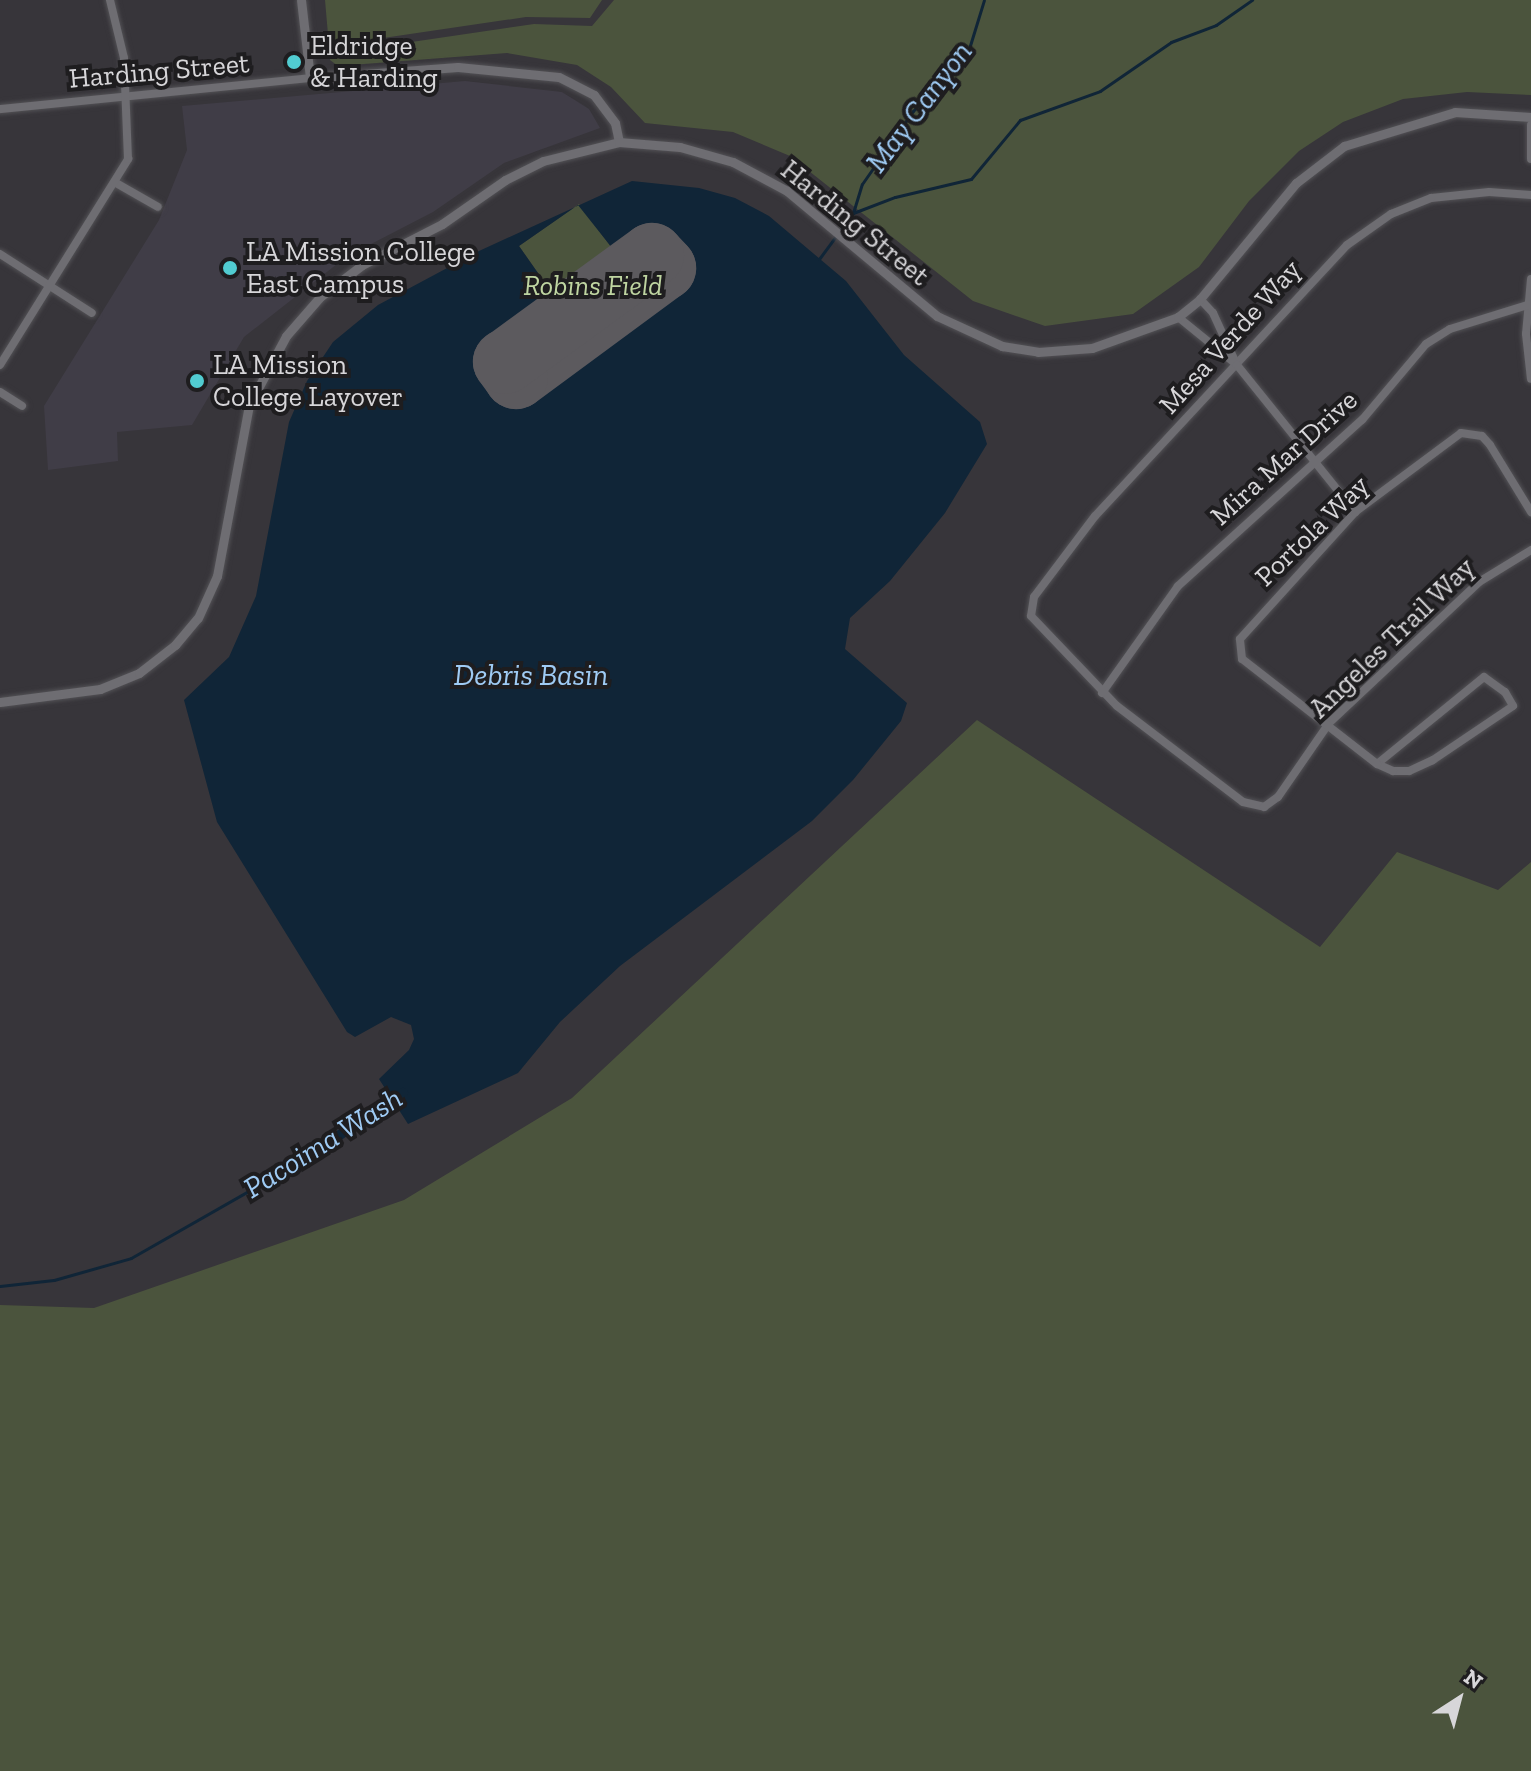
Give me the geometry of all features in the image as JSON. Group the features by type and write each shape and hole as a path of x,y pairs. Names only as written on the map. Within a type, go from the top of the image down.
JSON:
{"street":[{"path":"0,365 116,183 132,148 128,96 110,0"},
{"path":"301,0 310,78"},
{"name":"Harding Street","path":"0,109 310,78 497,67 559,77 594,95 615,123 619,142 680,147 733,162 787,191 937,316 1002,346 1038,352 1092,348 1178,317 1200,299 1296,183 1344,146 1455,112 1531,117"},
{"path":"1531,125 1531,159"},
{"path":"0,702 77,695 118,683 156,661 198,618 217,576 249,405 286,336 320,297 362,265 442,224 505,180 543,161 619,142"},
{"path":"116,183 158,207"},
{"name":"Mesa Verde Way","path":"1102,693 1031,616 1034,597 1095,516 1237,365 1332,258 1391,214 1451,194 1531,195"},
{"path":"0,254 92,313"},
{"path":"1531,279 1531,379"},
{"path":"1200,299 1213,313 1237,365"},
{"name":"Mira Mar Drive","path":"1102,693 1178,586 1362,420 1426,344 1450,329 1530,305"},
{"path":"1178,317 1237,365 1355,512"},
{"path":"0,392 22,406"},
{"name":"Portola Way","path":"1329,723 1242,659 1238,651 1252,622 1355,512 1461,433 1472,433 1490,445 1531,512"},
{"name":"Angeles Trail Way","path":"1102,693 1243,802 1264,807 1278,797 1329,723 1479,582 1531,550"},
{"path":"1329,723 1377,764 1409,771 1513,706 1505,692 1484,677 1377,764"}],"shaded area":[{"name":"LA Mission College East Campus","path":"465,81 562,92 589,109 600,128 504,163 433,212 346,257 244,337 192,425 117,432 118,461 48,470 44,406 159,220 187,150 182,106"}],"green space":[{"path":"325,0 602,0 590,18 526,17 329,46"},
{"path":"614,0 1531,0 1531,95 1467,92 1403,99 1343,122 1299,151 1249,201 1199,267 1133,314 1045,326 973,301 790,156 733,132 645,123 611,87 577,65 507,53 338,66 330,60 330,54 534,24 592,26"},
{"name":"Robins Field","path":"579,204 623,263 652,243 677,274 517,390 491,351 559,303 519,246"},
{"path":"977,720 1320,947 1397,852 1498,890 1531,862 1531,1771 0,1771 0,1305 94,1308 404,1200 572,1098"}],"water":[{"name":"Debris Basin","path":"632,181 699,188 735,198 769,216 846,281 904,355 980,422 987,444 945,513 890,581 850,618 845,649 907,703 901,721 853,780 812,821 620,966 560,1022 518,1073 408,1124 379,1079 409,1050 414,1039 411,1025 391,1017 355,1037 347,1032 217,822 184,700 229,657 256,596 289,422 307,381 333,342 378,305 479,251 575,207 519,246 559,303 491,351 517,390 677,274 652,243 624,263 578,206"}],"waterway":[{"name":"May Canyon","path":"853,213 862,184 913,111 968,52 984,0"},
{"name":"Pacoima Wash","path":"819,259 853,213 895,197 971,179 1020,120 1100,91 1171,42 1216,25 1252,0"},
{"name":"Pacoima Wash","path":"299,1162 403,1093"},
{"name":"Pacoima Wash","path":"0,1286 54,1280 131,1258 299,1162"}],"runway":[{"path":"652,255 664,268 516,377 505,362 652,255"}],"place":[{"name":"Eldridge & Harding","path":"294,62"},
{"name":"LA Mission College East Campus","path":"230,268"},
{"name":"LA Mission College Layover","path":"197,381"}]}
